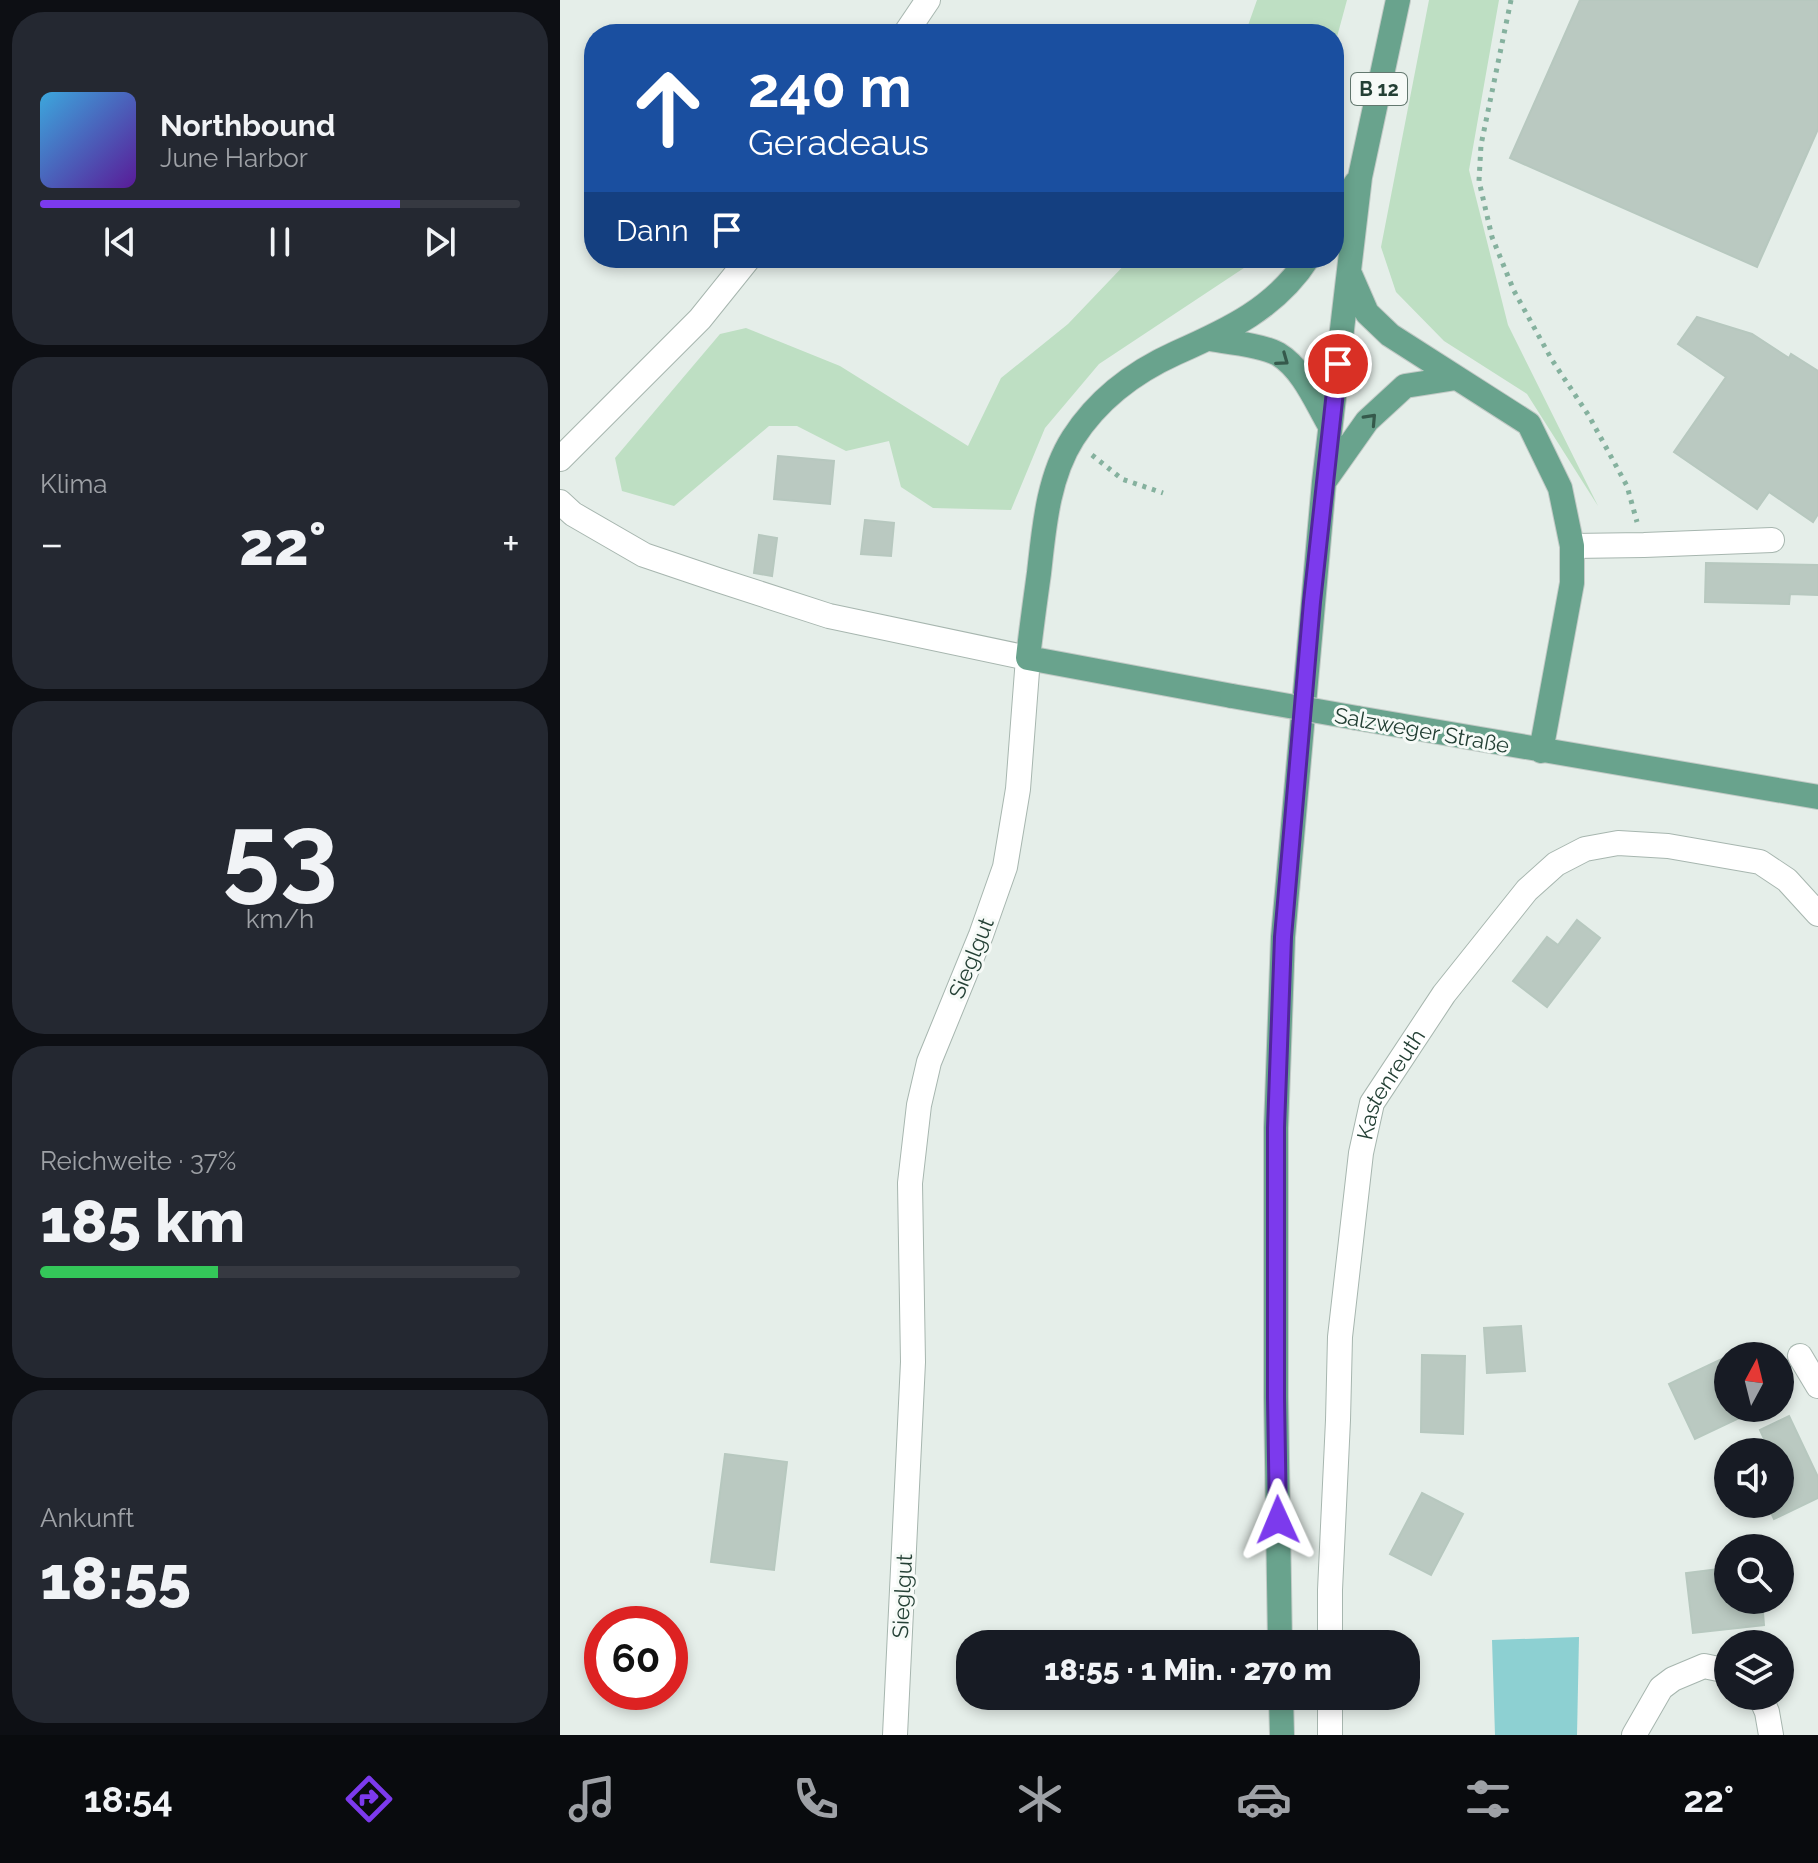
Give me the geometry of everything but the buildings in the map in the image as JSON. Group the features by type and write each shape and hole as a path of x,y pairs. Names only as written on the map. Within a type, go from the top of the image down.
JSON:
{"main road":[{"name":"B 12","path":"1280,1630 1276,1128 1283,937 1324,482 1360,177 1398,0"},
{"path":"1344,202 1360,177"},
{"path":"1028,658 1045,518 1057,473 1072,439 1101,401 1132,376 1209,339 1259,310 1281,293 1300,268"},
{"path":"1349,271 1367,313 1390,335 1529,424 1560,488 1572,546 1572,583 1541,751"},
{"path":"1209,339 1276,353 1294,368 1330,426"},
{"path":"1324,482 1367,421 1405,386 1456,378"},
{"name":"Salzweger Straße","path":"1028,658 1541,751 1818,797"},
{"path":"1281,1710 1282,1735"}],"street":[{"path":"912,24 928,0"},
{"path":"560,459 700,319 741,268"},
{"path":"564,514 644,555 787,603 843,619 1028,658"},
{"path":"1572,546 1772,540"},
{"name":"Sieglgut","path":"895,1735 913,1362 910,1183 919,1105 929,1062 1005,867 1018,789 1028,658"},
{"name":"Kastenreuth","path":"1330,1630 1340,1337 1361,1153 1372,1103 1444,994 1527,890 1556,864 1585,849 1618,843 1668,846 1760,862 1787,880 1818,914"},
{"path":"1800,1356 1818,1386"},
{"path":"1634,1735 1661,1688 1686,1672 1704,1666 1714,1668"},
{"path":"1330,1710 1330,1735"},
{"path":"1766,1710 1771,1735"}],"path":[{"path":"1511,0 1481,145 1479,181 1492,237 1514,291 1627,486 1644,545"},
{"path":"1072,439 1122,479 1163,493"}],"green space":[{"path":"1257,0 1347,0 1340,24 1249,24"},
{"path":"1429,0 1499,0 1469,170 1508,325 1598,506 1527,394 1444,341 1396,292 1381,247"},
{"path":"1121,268 1244,268 1099,364 1045,428 1011,510 933,508 901,487 889,441 846,451 797,426 769,426 674,506 622,491 615,458 720,334 746,328 840,366 968,446 1001,378 1068,324"}],"water":[{"path":"1579,1637 1577,1735 1495,1735 1492,1640"}],"route":[{"path":"1278,1520 1276,1128 1283,937 1312,602 1338,364"}]}
